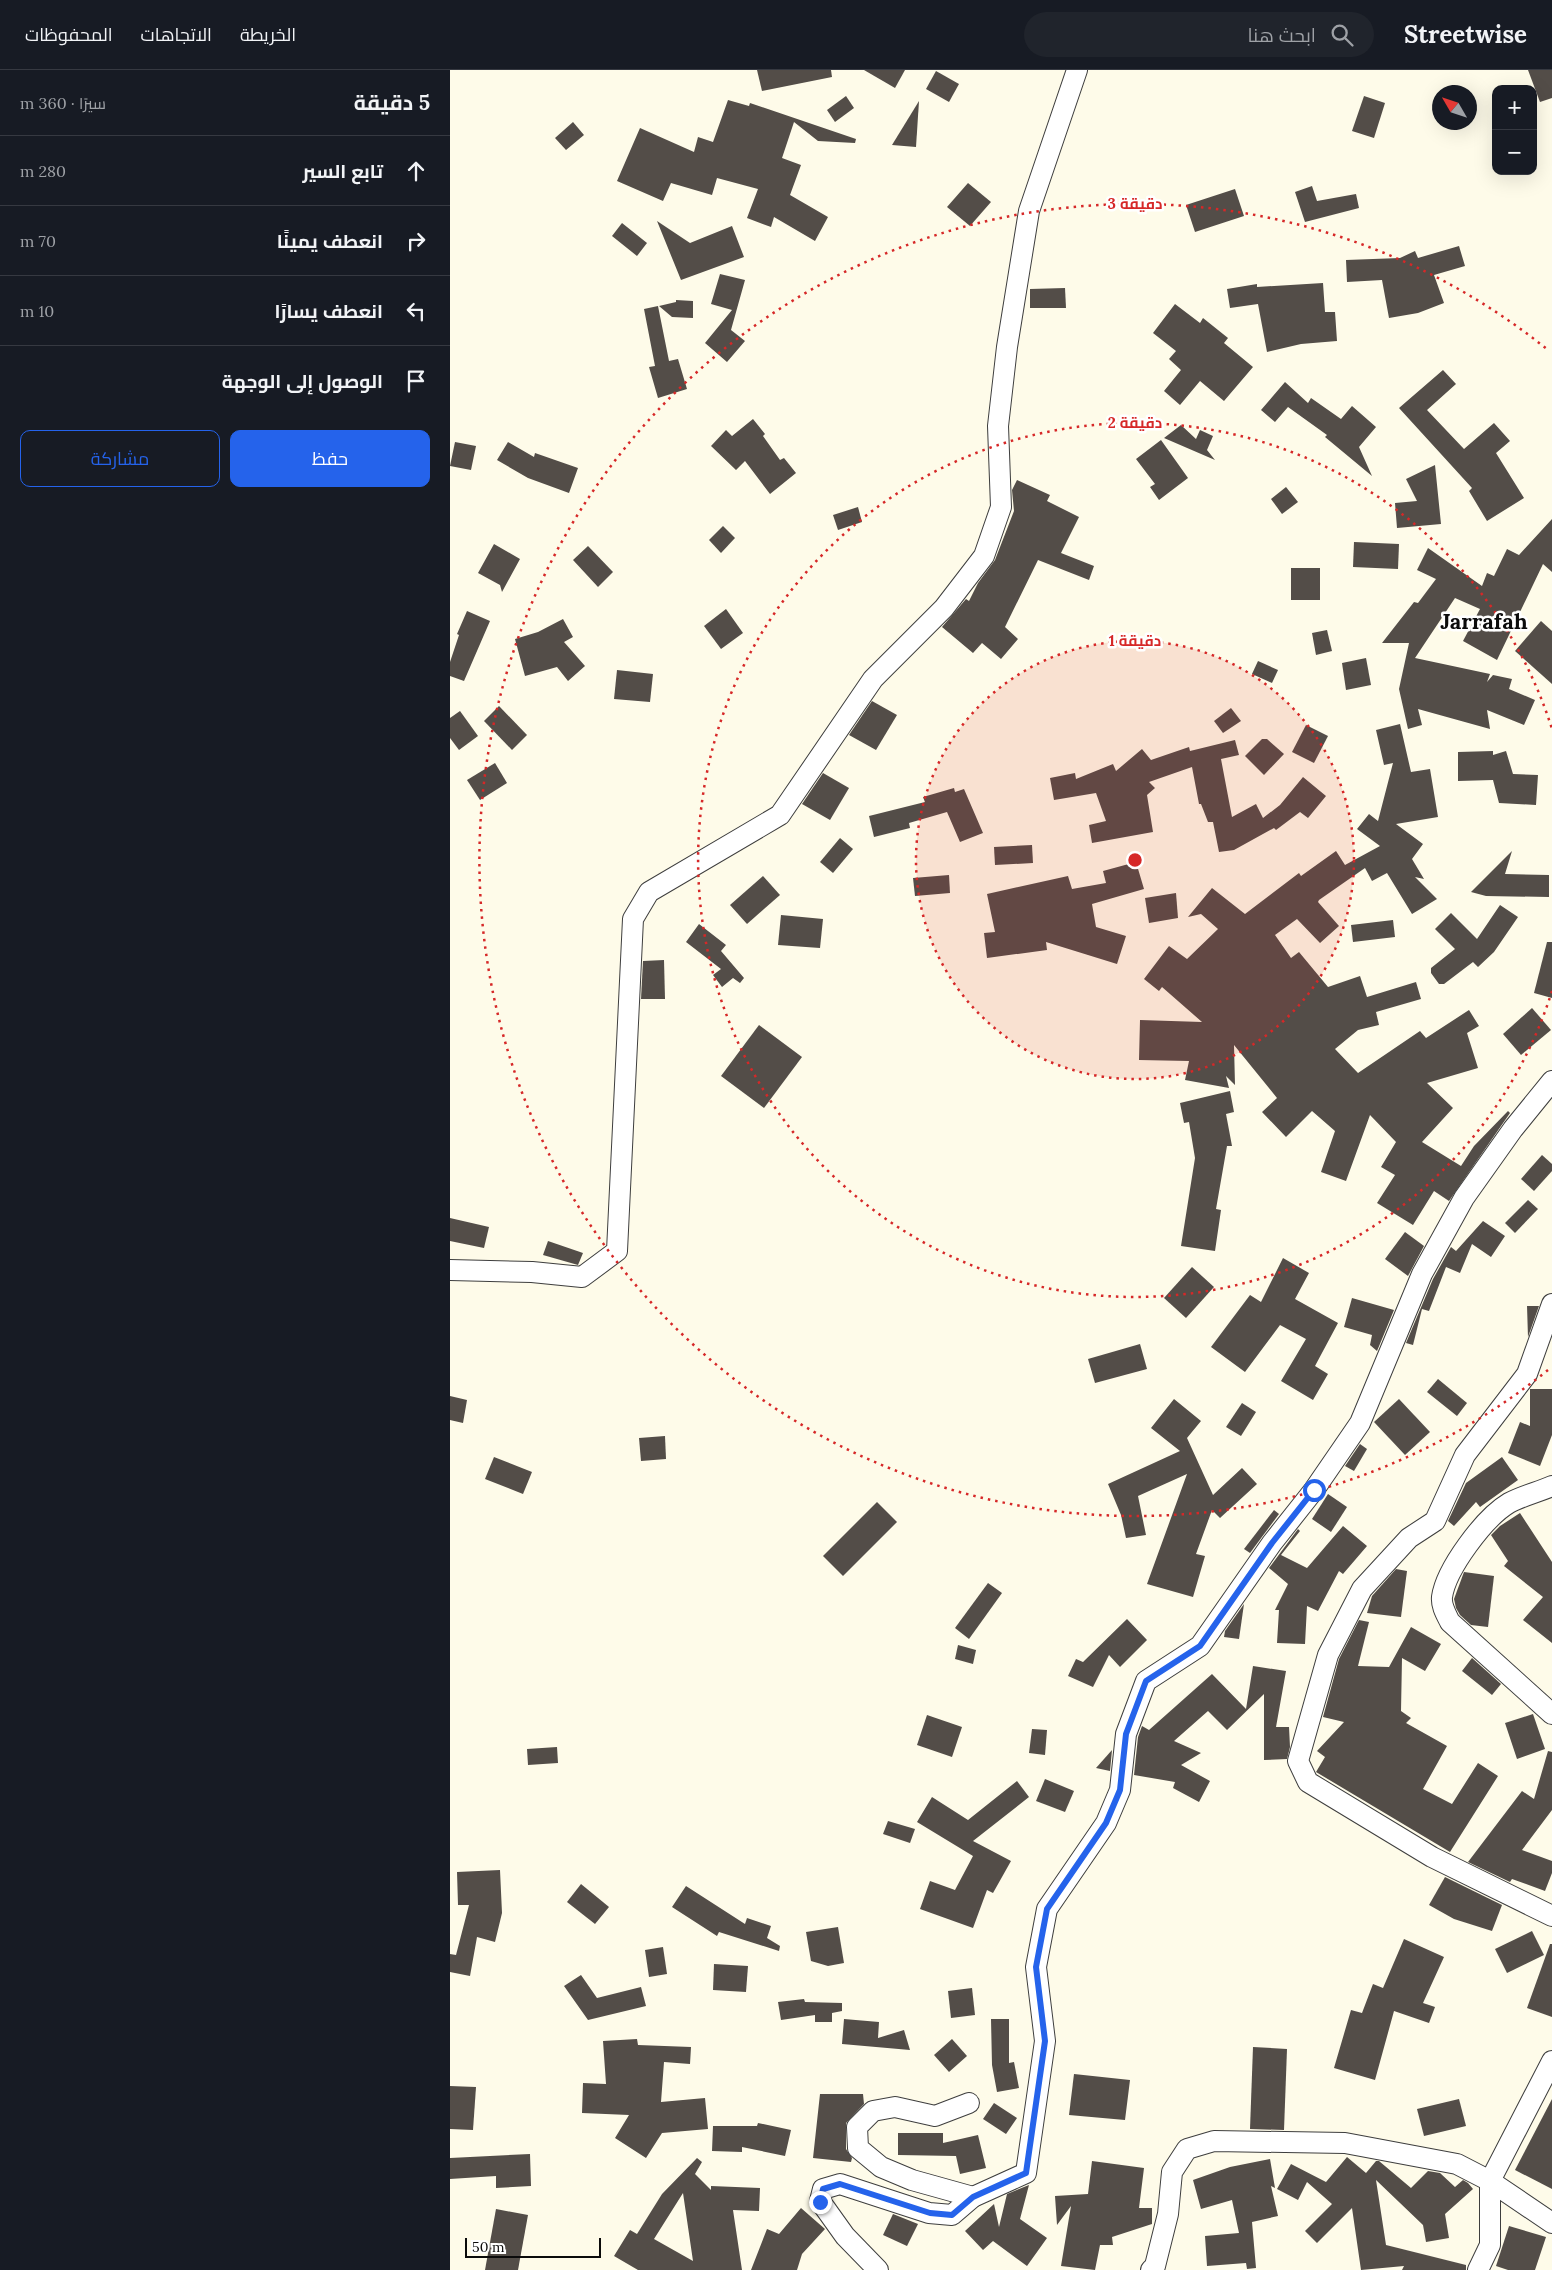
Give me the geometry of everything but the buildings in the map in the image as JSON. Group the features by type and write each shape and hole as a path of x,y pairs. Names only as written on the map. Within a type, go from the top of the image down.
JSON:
{"street":[{"path":"450,1270 532,1272 582,1277 617,1251 633,919 649,892 780,815 873,679 944,608 984,556 1001,507 998,426 1007,347 1028,211 1077,70"},
{"path":"878,2270 830,2218 820,2202 823,2189 840,2184 930,2213 952,2215 973,2197 1026,2173 1045,2041 1036,1967 1047,1909 1109,1815 1120,1790 1126,1734 1146,1681 1200,1646 1272,1543 1314,1490 1360,1423 1422,1274 1464,1198 1513,1129 1552,1081"},
{"path":"1552,1304 1527,1374 1465,1455 1435,1521 1409,1538 1362,1589 1328,1655 1298,1761 1308,1782 1432,1856 1552,1916"},
{"path":"1552,1486 1508,1504 1482,1528 1456,1559 1442,1597 1443,1608 1450,1622 1552,1714"},
{"path":"1478,2270 1490,2245 1490,2181 1552,2060"},
{"path":"969,2103 935,2116 895,2107 873,2111 857,2127 858,2148 880,2167 912,2180 973,2197"},
{"path":"1150,2270 1155,2266 1168,2214 1172,2172 1187,2149 1214,2141 1345,2143 1457,2164 1490,2181 1552,2223"}],"district":[{"name":"Jarrafah","path":"1484,621"}],"route":[{"path":"820,2202 823,2189 840,2184 930,2213 952,2215 973,2197 1026,2173 1045,2041 1036,1967 1047,1909 1106,1823 1120,1790 1126,1734 1146,1681 1200,1646 1272,1543 1314,1490"}]}
